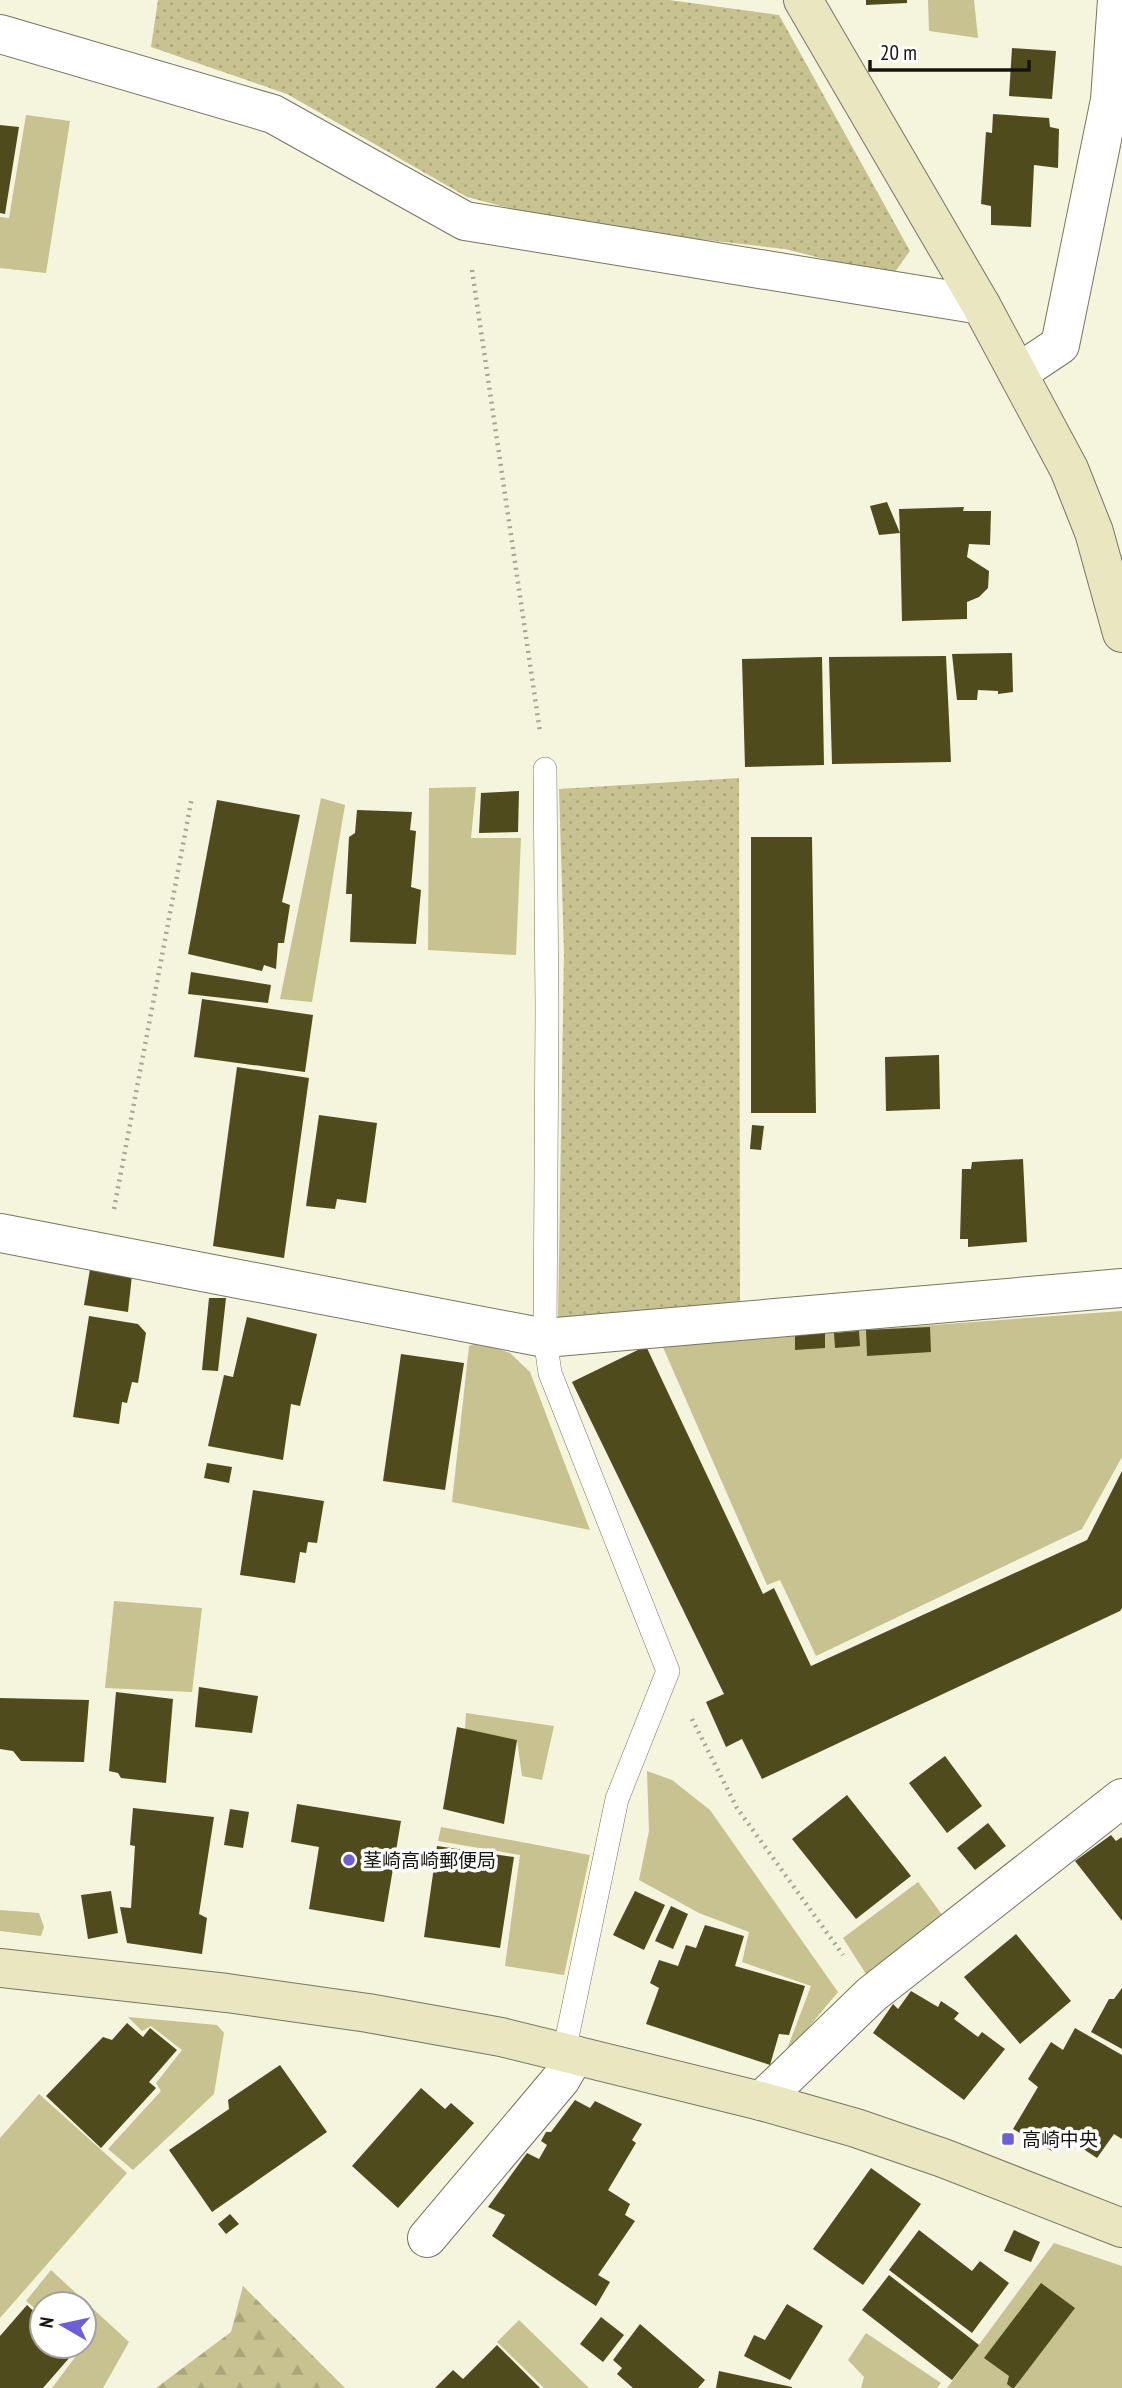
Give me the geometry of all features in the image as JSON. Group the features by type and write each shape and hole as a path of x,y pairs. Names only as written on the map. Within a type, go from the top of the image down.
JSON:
{"street":[{"path":"803,0 981,305 1069,469 1094,532 1122,633"},
{"path":"1018,373 1060,345 1110,100 1117,0"},
{"path":"0,34 273,114 465,220 981,305"},
{"path":"0,1233 545,1338 1122,1288"},
{"path":"761,2101 872,1994 1122,1798"},
{"path":"0,1968 227,1993 355,2011 501,2037 761,2101 856,2129 943,2158 1122,2228"},
{"path":"427,2238 561,2079 570,2054"}],"lane":[{"path":"545,769 545,1338 550,1373 668,1671 617,1799 570,2054"}],"path":[{"path":"465,220 545,769"},
{"path":"106,1254 192,797"},
{"path":"668,1671 737,1808 872,1994"}],"green space":[{"path":"158,0 669,0 779,15 910,251 892,276 785,249 574,225 467,197 287,94 151,47"},
{"path":"928,0 974,0 978,38 929,31"},
{"path":"26,115 70,121 46,273 0,268 0,217 9,218"},
{"path":"739,778 740,1302 558,1318 564,952 559,789"},
{"path":"476,787 471,838 521,838 516,955 428,950 429,788"},
{"path":"321,798 345,805 312,1002 280,999"},
{"path":"1122,1311 1122,1457 1082,1529 816,1656 780,1580 767,1585 662,1345"},
{"path":"478,1342 510,1353 530,1372 590,1530 452,1502 469,1346"},
{"path":"114,1601 202,1608 192,1692 105,1688"},
{"path":"466,1713 554,1726 542,1780 522,1776 517,1740 465,1729"},
{"path":"647,1771 672,1780 710,1810 838,1992 784,2057 811,1986 742,1962 749,1932 699,1913 639,1880 649,1831"},
{"path":"441,1827 590,1855 564,1975 505,1966 520,1855 438,1841"},
{"path":"918,1882 943,1916 866,1974 843,1938"},
{"path":"0,1910 39,1913 44,1927 41,1936 0,1931"},
{"path":"128,2017 217,2025 224,2033 214,2094 133,2170 108,2149 161,2091 156,2083 182,2050 151,2026 142,2031"},
{"path":"39,2094 127,2173 0,2318 0,2138"},
{"path":"1054,2243 1122,2266 1122,2388 947,2388"},
{"path":"51,2270 73,2290 35,2290"},
{"path":"243,2286 345,2388 156,2388 231,2332"},
{"path":"98,2313 129,2342 103,2388 52,2388 73,2360 98,2360"},
{"path":"519,2320 589,2388 544,2388 497,2342"},
{"path":"866,2333 941,2383 937,2388 861,2388 864,2377 848,2360"}],"building":[{"path":"866,0 907,0 907,3 866,5"},
{"path":"1012,48 1056,51 1052,99 1009,96"},
{"path":"993,114 1049,118 1050,127 1059,129 1058,168 1034,165 1031,227 991,225 991,206 981,204 986,132 992,133"},
{"path":"0,125 19,127 5,214 0,213"},
{"path":"887,502 900,533 879,535 870,506"},
{"path":"964,507 963,511 991,511 990,545 969,544 967,557 989,571 988,588 979,597 967,602 967,619 902,621 899,509"},
{"path":"1012,653 1013,692 998,694 998,691 978,690 977,700 957,700 952,654"},
{"path":"946,656 951,762 832,764 829,657"},
{"path":"822,657 824,765 745,767 742,659"},
{"path":"519,791 518,832 479,833 481,793"},
{"path":"217,800 300,815 282,902 290,905 284,943 278,943 276,969 264,965 262,971 188,954"},
{"path":"357,810 412,812 410,830 416,831 411,887 421,890 416,944 350,942 352,894 346,894 349,837 355,833"},
{"path":"751,837 812,837 816,1113 751,1113"},
{"path":"191,972 271,985 268,1003 188,994"},
{"path":"202,999 313,1015 305,1072 194,1057"},
{"path":"939,1055 940,1109 886,1111 885,1057"},
{"path":"237,1067 309,1078 284,1258 213,1246"},
{"path":"319,1115 377,1123 366,1203 337,1199 335,1209 306,1206"},
{"path":"752,1125 764,1126 761,1150 750,1149"},
{"path":"1023,1159 1027,1242 968,1247 968,1239 960,1239 962,1169 971,1169 972,1162"},
{"path":"90,1269 132,1275 128,1312 84,1305"},
{"path":"209,1298 226,1298 218,1371 202,1370"},
{"path":"89,1316 138,1324 146,1333 138,1383 132,1382 127,1403 122,1402 119,1424 73,1417"},
{"path":"247,1317 317,1334 300,1406 291,1404 283,1460 208,1446 224,1375 233,1377"},
{"path":"930,1327 931,1352 867,1356 866,1330"},
{"path":"859,1331 860,1346 835,1348 834,1333"},
{"path":"825,1333 825,1348 795,1350 795,1335"},
{"path":"646,1346 763,1594 774,1588 811,1666 1087,1540 1122,1471 1122,1608 762,1779 742,1739 726,1747 706,1702 724,1694 572,1382"},
{"path":"401,1354 464,1363 445,1490 383,1481"},
{"path":"207,1463 232,1467 229,1483 204,1478"},
{"path":"253,1490 324,1501 317,1543 308,1542 306,1553 300,1552 295,1583 240,1575"},
{"path":"199,1687 258,1696 252,1733 195,1727"},
{"path":"116,1692 173,1699 166,1783 121,1778 118,1773 109,1771"},
{"path":"0,1698 89,1700 84,1762 21,1761 13,1751 0,1749"},
{"path":"457,1727 517,1740 504,1824 443,1809"},
{"path":"945,1756 982,1806 947,1833 909,1783"},
{"path":"847,1795 911,1876 856,1919 792,1839"},
{"path":"297,1804 401,1821 384,1922 309,1909 319,1847 291,1842"},
{"path":"133,1808 214,1817 199,1914 207,1918 202,1954 127,1943 120,1907 131,1908 135,1846 130,1845"},
{"path":"230,1809 249,1812 243,1848 224,1845"},
{"path":"988,1823 1006,1846 975,1870 957,1848"},
{"path":"1111,1835 1116,1841 1122,1837 1122,1921 1075,1861"},
{"path":"437,1846 514,1857 500,1948 424,1937"},
{"path":"111,1891 118,1933 88,1939 81,1895"},
{"path":"635,1891 665,1905 644,1950 613,1935"},
{"path":"671,1906 688,1914 673,1949 655,1941"},
{"path":"705,1925 744,1936 735,1966 805,1986 789,2035 779,2034 770,2065 646,2024 659,1988 650,1983 659,1960 678,1966 686,1945 696,1948"},
{"path":"1016,1934 1071,2001 1020,2044 964,1977"},
{"path":"1122,1988 1122,2049 1091,2032 1109,1999 1114,1999"},
{"path":"911,1991 938,2007 941,2001 959,2013 954,2019 978,2037 982,2032 1005,2049 964,2100 873,2033 893,2004 898,2009"},
{"path":"127,2023 143,2037 150,2028 177,2050 149,2082 156,2088 101,2148 46,2096 103,2037 112,2040"},
{"path":"1075,2028 1122,2055 1122,2139 1114,2134 1097,2158 1062,2135 1052,2151 1013,2129 1038,2087 1028,2079 1051,2042 1063,2050"},
{"path":"280,2065 327,2132 212,2212 169,2150 229,2109 228,2100"},
{"path":"421,2088 445,2109 451,2103 474,2123 398,2208 352,2166"},
{"path":"575,2100 590,2108 595,2101 642,2124 632,2140 636,2143 608,2190 630,2204 625,2215 635,2221 598,2275 610,2282 596,2306 492,2236 505,2215 488,2207 527,2153 539,2159 547,2145 541,2141 546,2132 551,2132"},
{"path":"871,2168 921,2204 863,2285 813,2249"},
{"path":"230,2214 239,2224 226,2234 218,2224"},
{"path":"919,2230 972,2271 980,2261 1009,2283 972,2333 889,2270"},
{"path":"1014,2230 1040,2242 1031,2262 1004,2251"},
{"path":"889,2275 979,2345 952,2380 862,2310"},
{"path":"1041,2283 1075,2308 1012,2388 1007,2384 1009,2376 984,2358"},
{"path":"787,2304 823,2326 790,2380 744,2356 754,2335 765,2340"},
{"path":"27,2305 28,2360 67,2360 43,2388 0,2388 0,2336"},
{"path":"601,2317 624,2335 603,2362 580,2344"},
{"path":"640,2324 705,2380 698,2388 633,2388 617,2374 622,2368 613,2360"},
{"path":"497,2345 540,2388 435,2388 453,2370 463,2379"},
{"path":"719,2371 792,2387 792,2388 716,2388"}],"place":[{"name":"茎崎高崎郵便局","path":"349,1860"},
{"name":"高崎中央","path":"1008,2139"}]}
